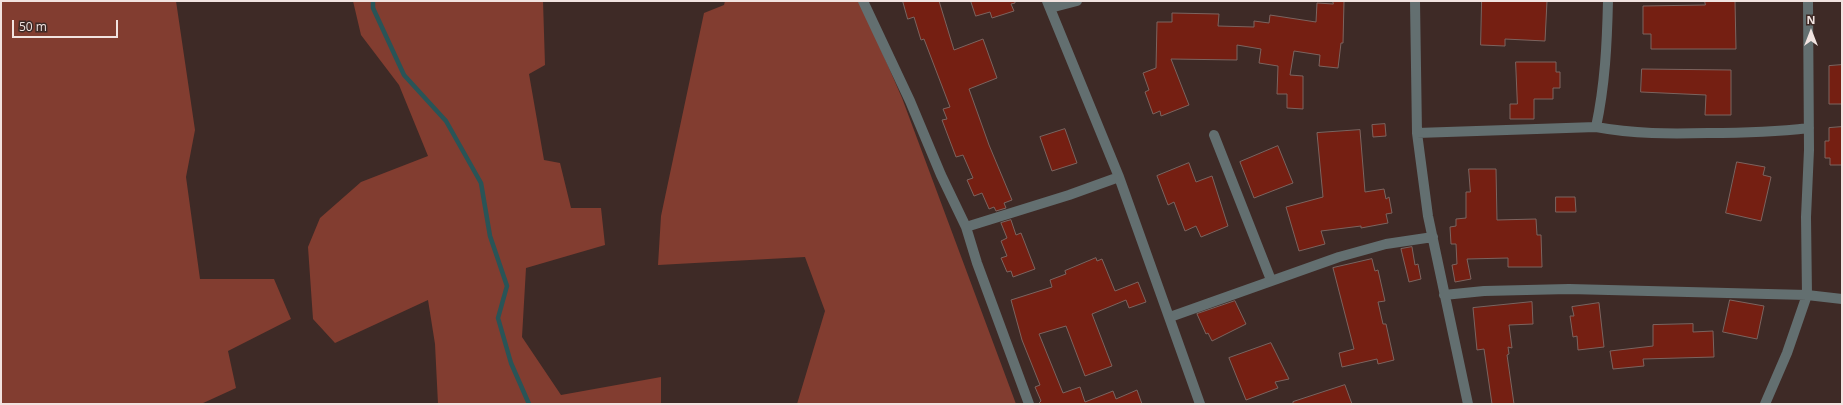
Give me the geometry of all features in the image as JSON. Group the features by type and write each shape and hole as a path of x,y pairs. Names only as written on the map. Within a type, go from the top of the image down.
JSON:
{"street":[{"path":"863,1 910,101 941,175 966,227 977,263 1029,404"},
{"path":"1077,1 1048,5 1119,177 1200,404"},
{"path":"1415,1 1417,133 1433,237 1468,404"},
{"path":"1596,127 1606,64 1608,1"},
{"path":"1765,404 1787,353 1807,295 1806,217 1809,128 1808,1"},
{"path":"1417,133 1596,127 1647,134 1774,132 1809,128"},
{"path":"1214,134 1271,280"},
{"path":"966,227 1069,195 1119,177"},
{"path":"1170,317 1271,280 1339,258 1386,244 1433,237"},
{"path":"1444,295 1484,291 1569,289 1807,295 1842,299"}],"shaded area":[{"path":"1,1 176,1 195,130 186,177 200,279 274,279 291,319 228,351 236,388 201,404 1,404"},
{"path":"353,1 543,1 545,65 529,74 544,160 560,163 571,208 601,208 605,245 526,268 522,337 561,395 661,377 661,404 438,404 435,344 428,300 335,343 313,319 308,247 320,218 361,182 428,156 399,85 361,35"},
{"path":"725,1 860,1 902,98 1016,404 797,404 825,311 805,257 658,265 661,216 704,13 724,5"}],"building":[{"path":"903,1 939,1 954,50 983,39 997,78 969,89 989,145 1012,200 1004,203 1006,208 996,211 994,207 989,209 982,193 974,196 967,180 973,178 963,155 956,157 942,120 947,119 943,109 950,107 924,39 921,40 914,17 908,19"},
{"path":"971,1 1015,1 1015,3 1011,4 1014,11 992,18 990,12 976,16"},
{"path":"1333,1 1344,1 1343,43 1341,43 1338,68 1319,66 1320,55 1294,51 1290,75 1303,76 1303,109 1287,108 1287,94 1277,94 1278,66 1259,63 1261,49 1237,45 1237,60 1171,59 1189,105 1161,116 1160,111 1153,114 1145,92 1149,90 1143,73 1156,68 1157,22 1172,22 1172,13 1219,14 1218,26 1254,27 1254,21 1269,23 1270,15 1316,22 1317,3 1333,4"},
{"path":"1482,1 1547,1 1545,41 1505,39 1505,46 1481,45"},
{"path":"1705,1 1735,1 1736,49 1651,49 1651,34 1643,34 1643,6 1705,5"},
{"path":"1516,62 1556,62 1556,72 1560,72 1560,88 1553,88 1553,99 1534,99 1534,119 1510,119 1510,104 1517,104"},
{"path":"1842,65 1842,104 1829,104 1829,66"},
{"path":"1642,69 1731,70 1731,115 1705,115 1706,95 1641,92"},
{"path":"1385,124 1386,136 1373,137 1372,125"},
{"path":"1842,127 1842,165 1830,165 1830,158 1825,158 1825,141 1829,141 1829,128"},
{"path":"1065,129 1077,163 1052,171 1040,137"},
{"path":"1360,130 1365,192 1384,189 1386,199 1389,197 1392,213 1386,214 1388,223 1361,228 1361,226 1321,231 1325,244 1299,251 1286,207 1323,197 1317,133"},
{"path":"1278,146 1293,183 1254,198 1240,162"},
{"path":"1737,162 1765,167 1763,175 1771,177 1761,221 1726,213"},
{"path":"1189,163 1196,182 1212,176 1228,226 1201,237 1196,226 1185,231 1174,202 1168,205 1157,176"},
{"path":"1469,169 1496,169 1497,220 1536,219 1537,235 1541,235 1542,267 1508,267 1508,258 1467,259 1471,279 1455,282 1452,265 1457,264 1456,244 1451,244 1450,227 1456,226 1456,219 1466,218 1466,192 1470,192"},
{"path":"1556,197 1575,197 1576,212 1556,212"},
{"path":"1011,220 1016,235 1021,233 1035,269 1013,277 1011,271 1007,272 1001,258 1007,256 1001,241 1007,238 1001,223"},
{"path":"1412,247 1415,265 1418,264 1421,279 1409,282 1401,249"},
{"path":"1096,258 1097,261 1102,259 1115,291 1138,282 1146,302 1129,308 1126,300 1092,314 1112,366 1085,376 1066,326 1039,334 1063,393 1080,387 1085,402 1113,391 1116,399 1137,390 1142,404 1038,404 1041,401 1035,387 1040,385 1022,340 1011,300 1052,287 1050,280 1066,274 1065,271"},
{"path":"1372,259 1375,271 1378,270 1385,301 1378,302 1383,324 1386,324 1394,360 1378,364 1377,359 1342,367 1339,353 1354,349 1333,268"},
{"path":"1730,300 1764,306 1757,339 1723,332"},
{"path":"1235,301 1246,324 1212,341 1208,333 1206,334 1197,314"},
{"path":"1532,302 1533,324 1509,325 1512,348 1508,347 1509,354 1507,355 1514,404 1492,404 1484,349 1477,350 1473,308"},
{"path":"1599,303 1604,347 1578,350 1577,336 1573,337 1570,316 1574,316 1572,307"},
{"path":"1693,324 1693,332 1713,331 1714,357 1643,359 1644,366 1613,369 1610,351 1653,346 1653,325"},
{"path":"1271,343 1289,379 1275,382 1278,388 1246,400 1229,358"},
{"path":"1345,385 1352,404 1293,404 1293,402"}],"waterway":[{"path":"373,1 373,8 404,75 446,121 481,183 490,236 507,286 498,318 511,363 529,404"}]}
